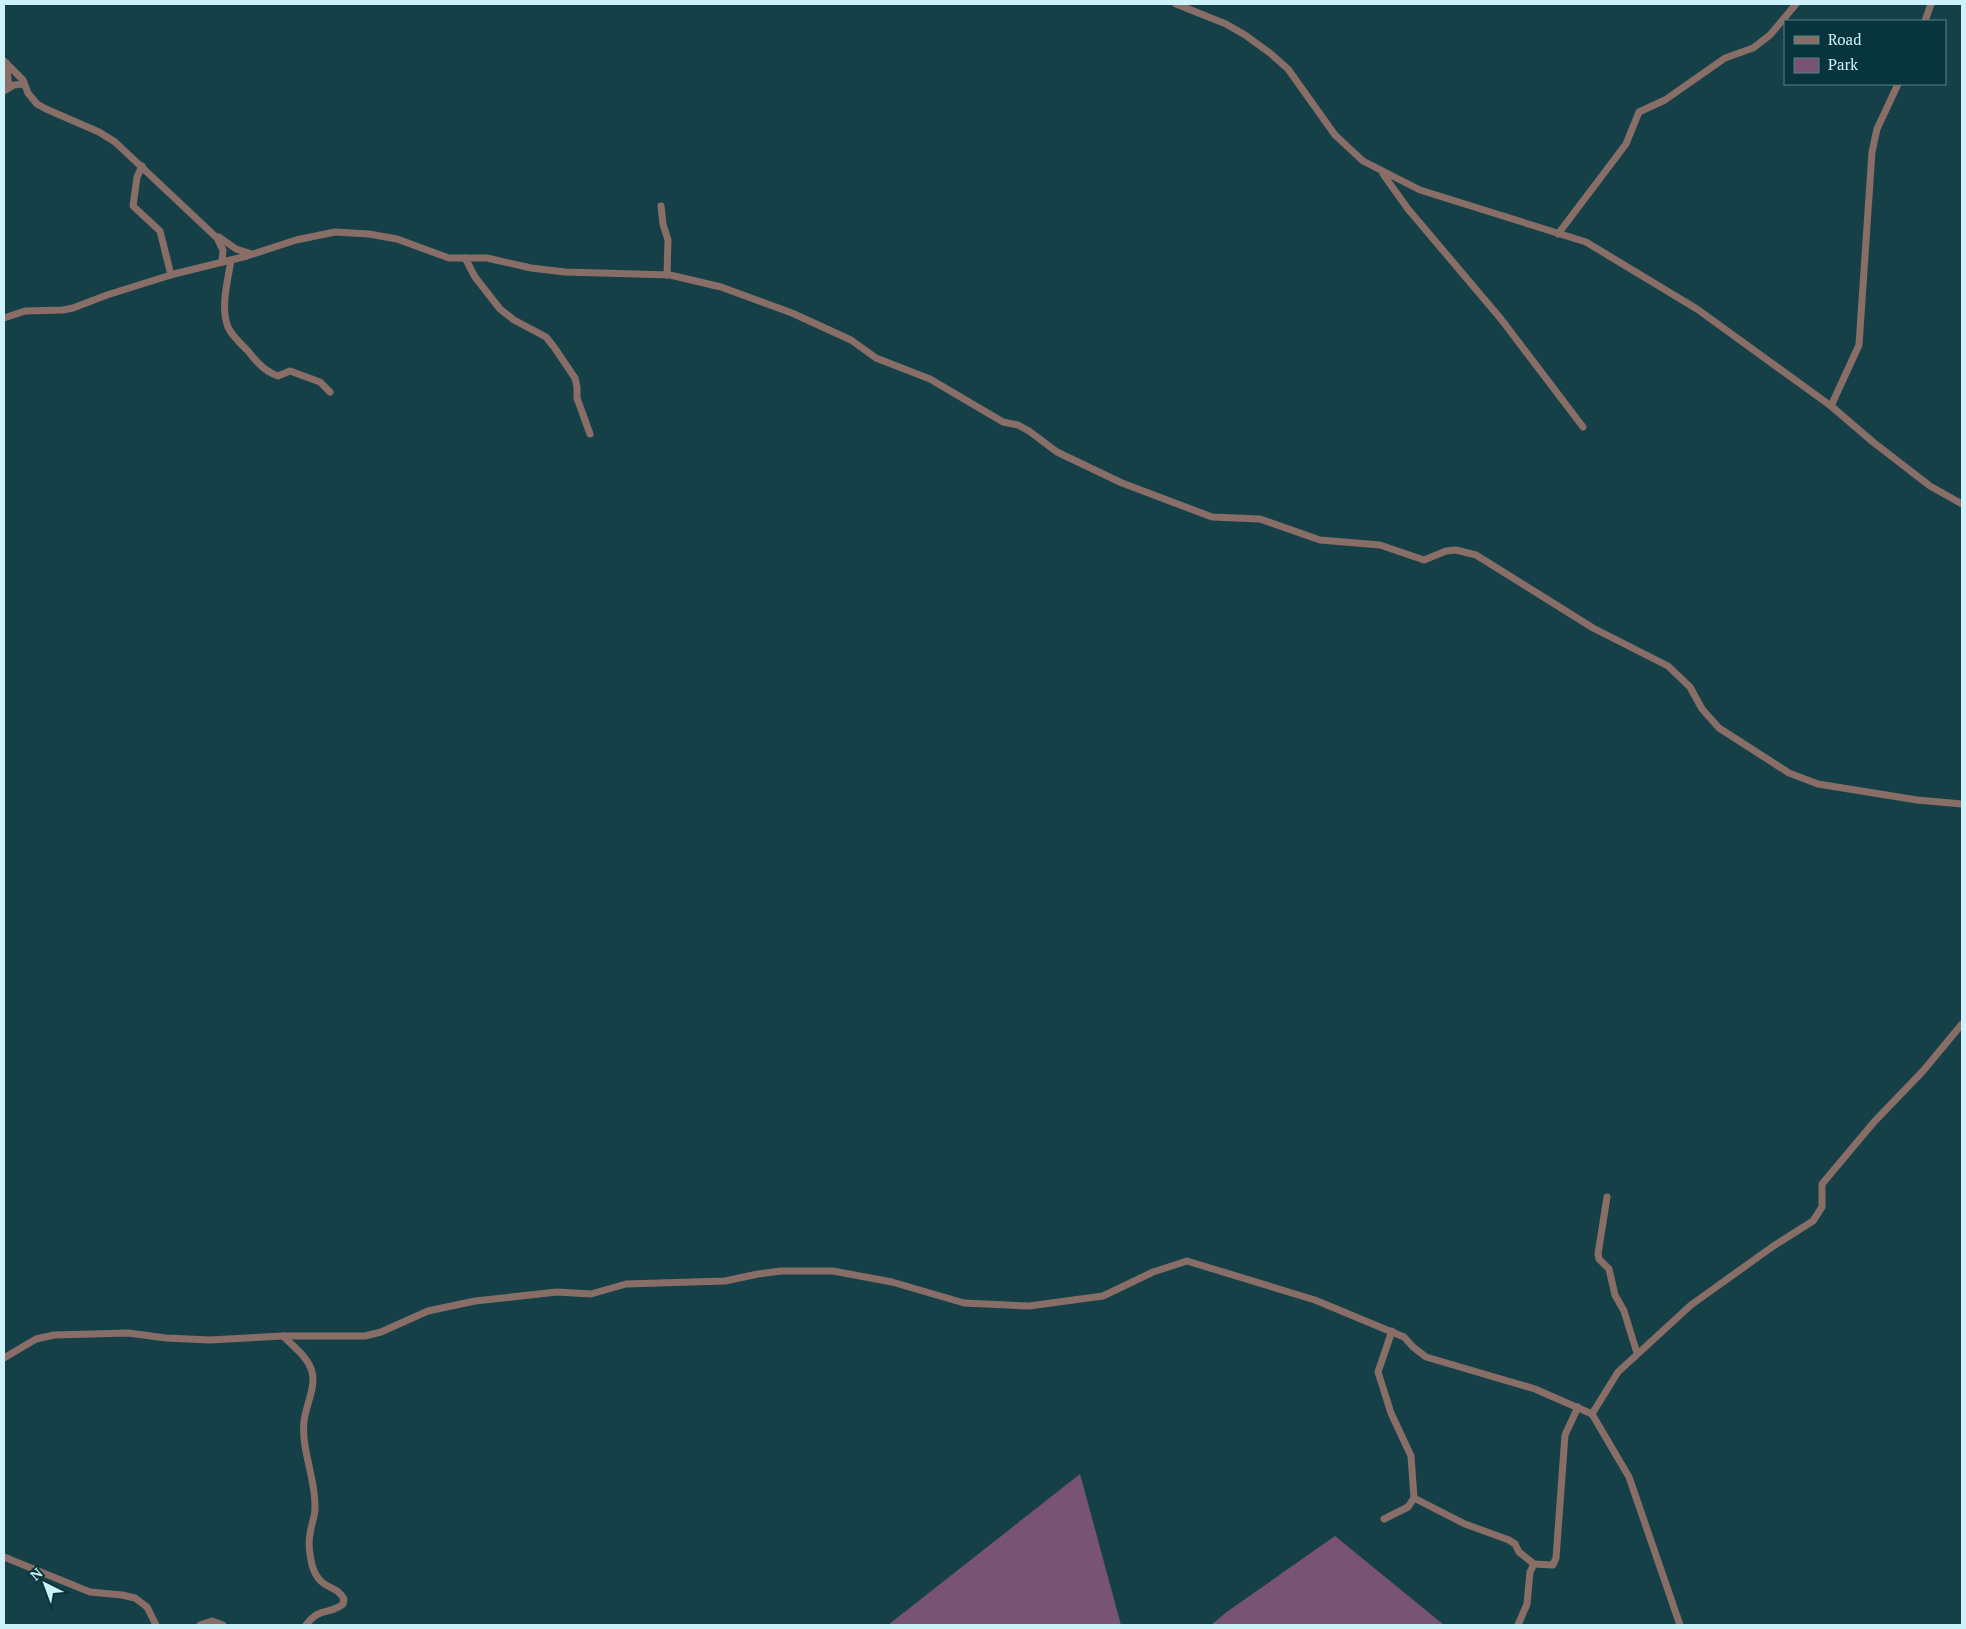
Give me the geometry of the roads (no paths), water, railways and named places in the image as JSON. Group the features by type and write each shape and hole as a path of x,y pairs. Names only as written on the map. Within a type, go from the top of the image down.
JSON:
{"street":[{"path":"1176,4 1245,34 1270,53 1288,69 1335,135 1364,161 1420,190 1586,242 1697,309 1830,406 1930,486 1962,504"},
{"path":"1558,234 1626,144 1639,112 1664,100 1726,58 1753,48 1770,35 1796,4"},
{"path":"1925,20 1931,4"},
{"path":"5,62 6,89 24,84"},
{"path":"5,62 17,74 37,104 46,110 99,132 115,142 214,234 236,249 252,254"},
{"path":"1830,406 1860,345 1872,152 1877,129 1898,85"},
{"path":"142,166 137,177 133,206 160,232 171,276"},
{"path":"1381,171 1408,209 1501,319 1583,427"},
{"path":"661,206 663,224 668,240 667,274"},
{"path":"4,318 25,311 56,311 73,308 107,295 171,276 309,237 335,232 348,232 397,240 449,258 488,258 531,268 565,272 667,274 721,287 792,313 851,340 876,358 930,379 1003,422 1018,425 1057,452 1122,482 1212,517 1260,519 1320,540 1380,545 1424,560 1446,551 1456,550 1476,555 1593,628 1668,666 1690,687 1702,709 1719,728 1789,773 1818,784 1917,800 1962,804"},
{"path":"214,234 221,244 222,262"},
{"path":"465,258 475,277 500,309 514,320 546,337 554,347 575,378 577,398 590,434"},
{"path":"231,260 225,310 229,328 235,337 254,359 269,372 278,376 290,371 320,382 330,392"},
{"path":"1592,1414 1618,1372 1691,1305 1772,1247 1813,1221 1822,1207 1822,1184 1874,1122 1923,1071 1962,1024"},
{"path":"1607,1198 1598,1254 1599,1259 1609,1269 1615,1295 1624,1311 1638,1353"},
{"path":"4,1358 36,1339 54,1335 128,1333 166,1338 210,1340 283,1336 365,1336 381,1332 428,1311 475,1301 557,1292 591,1294 626,1284 715,1282 781,1271 833,1270 892,1282 964,1303 1029,1306 1102,1296 1153,1272 1187,1261 1316,1300 1404,1337 1426,1357 1535,1389 1592,1414 1629,1477 1680,1625"},
{"path":"1384,1519 1408,1507 1414,1498 1411,1456 1391,1413 1378,1372 1392,1331"},
{"path":"283,1336 307,1362 312,1371 313,1382 304,1421 306,1453 314,1488 315,1502 309,1535 312,1563 319,1580 324,1585 337,1591 344,1600 344,1604 340,1607 314,1615 306,1625"},
{"path":"1414,1498 1465,1524 1509,1540 1515,1544 1519,1552 1534,1564 1553,1565 1556,1558 1565,1435 1578,1407"},
{"path":"4,1557 90,1592 135,1598 147,1607 156,1625"},
{"path":"1518,1625 1527,1604 1530,1572 1534,1564"},
{"path":"200,1625 212,1621 223,1625"}]}
